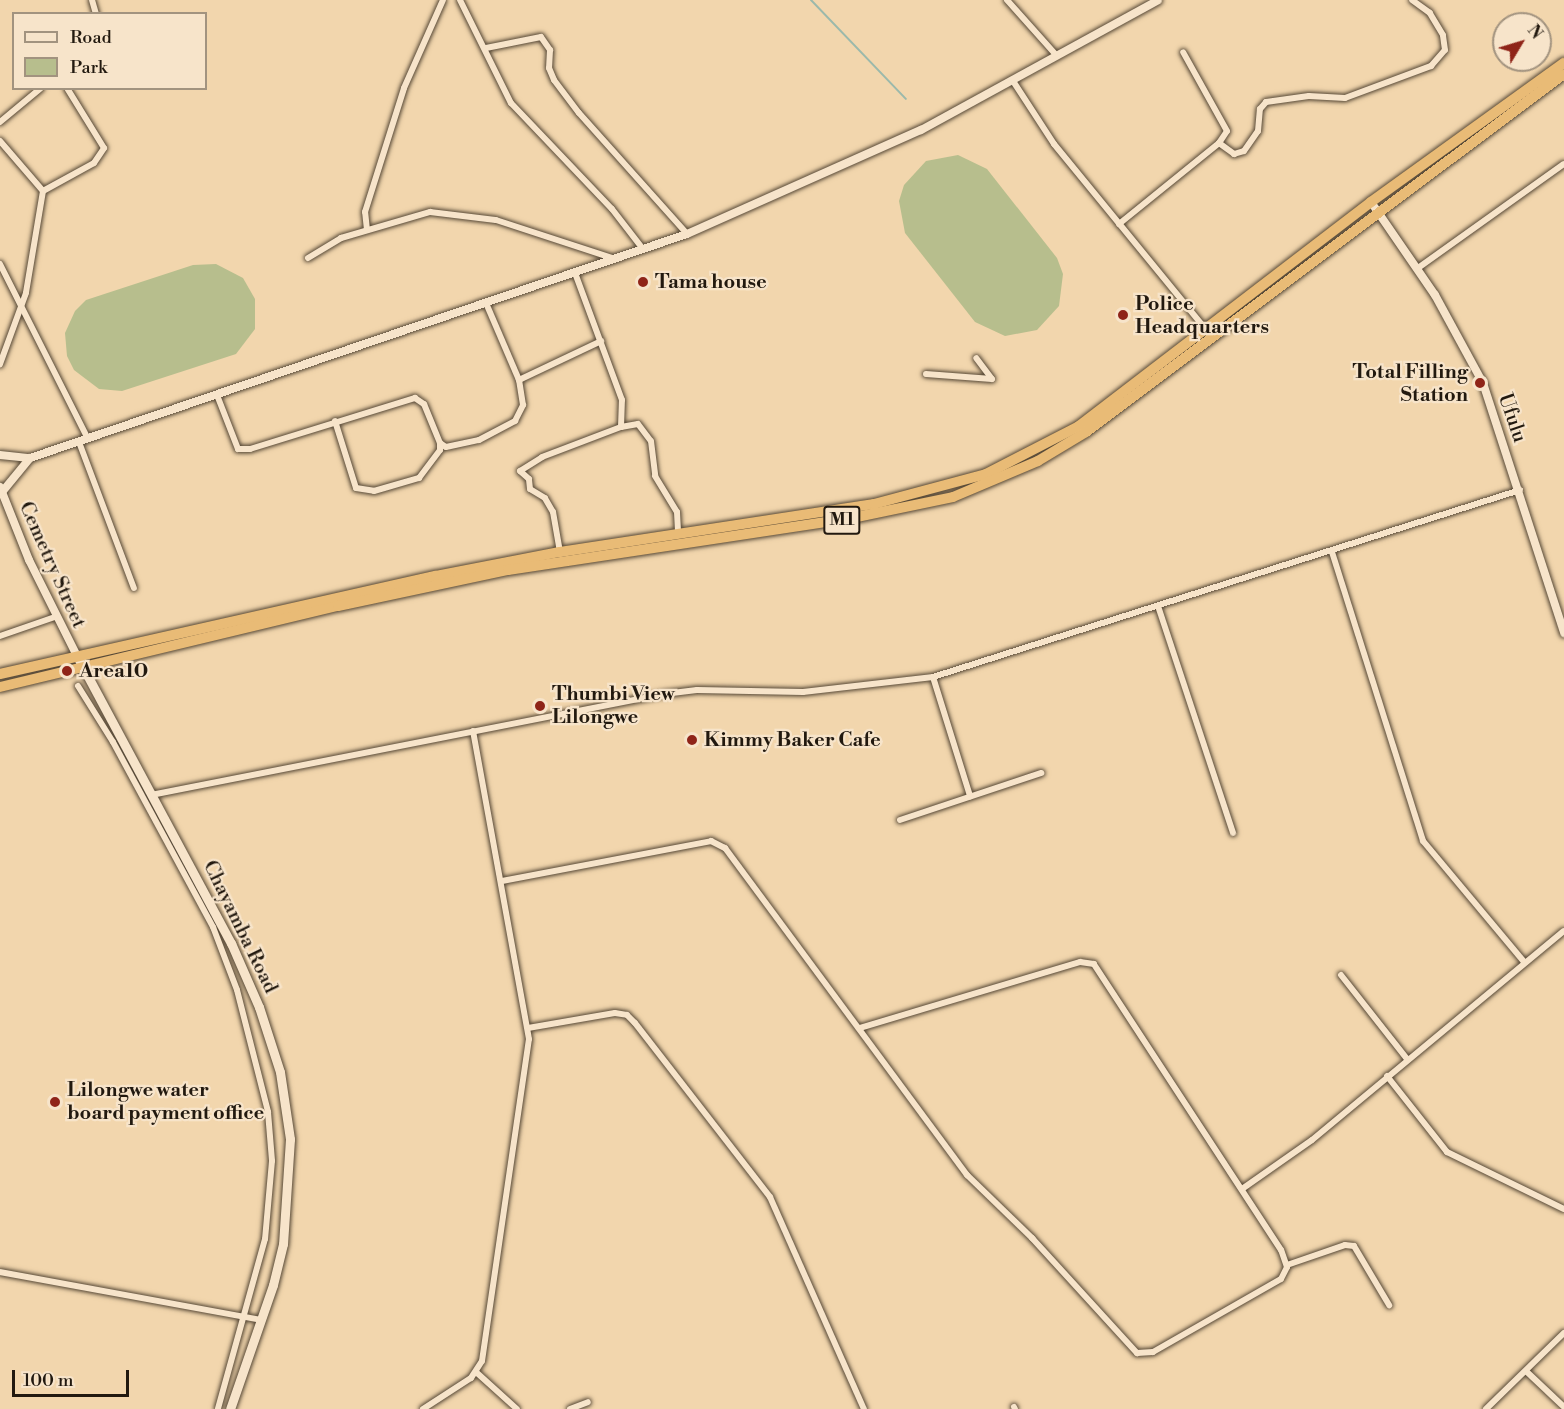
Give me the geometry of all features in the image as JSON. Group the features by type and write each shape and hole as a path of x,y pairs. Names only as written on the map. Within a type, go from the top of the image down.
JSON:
{"highway":[{"name":"M1","path":"0,674 560,552 874,504 986,474 1079,426 1371,202 1564,63"},
{"name":"M1","path":"0,687 508,570 847,519 953,498 1038,461 1086,432 1564,74"}],"main road":[{"name":"Chayamba Road","path":"77,656 245,971 280,1072 290,1139 290,1173 283,1244 261,1320 230,1409"}],"street":[{"path":"367,230 365,212 404,88 442,0"},
{"path":"460,0 486,48 511,103 612,209 643,249"},
{"path":"1007,0 1057,56"},
{"path":"0,455 30,458 88,440 687,234 921,130 1158,0"},
{"path":"1219,143 1234,154 1244,151 1258,131 1260,109 1266,102 1310,96 1345,98 1431,66 1445,50 1443,35 1430,13 1412,0"},
{"path":"486,48 541,37 550,50 549,68 554,80 579,113 687,234"},
{"path":"1119,224 1219,143 1227,131 1226,124 1183,52"},
{"path":"1013,81 1054,144 1206,330"},
{"path":"0,122 40,90"},
{"path":"43,191 94,163 104,148 68,90"},
{"path":"0,141 43,191 32,270 0,364"},
{"path":"1418,268 1564,164"},
{"name":"Ufulu","path":"1371,202 1418,268 1483,383 1520,490 1563,629"},
{"path":"308,258 319,248 367,230 430,212 496,220 616,259"},
{"path":"0,264 88,440"},
{"path":"575,273 622,400 621,427"},
{"path":"440,443 446,447 461,445 515,421 523,405 519,380 486,303"},
{"path":"519,380 601,341"},
{"path":"926,374 992,379 976,358"},
{"path":"218,395 238,449 250,449 335,421 415,398 424,404 440,443 440,450 419,478 374,491 356,488 335,421"},
{"path":"560,552 553,512 545,498 530,489 530,478 520,471 542,457 621,427 638,424 651,441 655,476 677,512 678,533"},
{"path":"79,442 134,588"},
{"path":"1,490 30,458"},
{"name":"Cemetry Street","path":"1,490 55,617 77,656"},
{"path":"151,795 685,691 803,692 933,677 1332,552 1520,490"},
{"path":"1332,552 1423,841 1524,962"},
{"path":"1158,606 1233,833"},
{"path":"0,636 55,617"},
{"path":"933,677 970,796"},
{"path":"78,686 113,742 213,927 232,972 257,1061 268,1112 272,1161 265,1239 218,1409"},
{"path":"423,1409 476,1372 482,1361 512,1164 528,1028 473,731"},
{"path":"900,820 1041,773"},
{"path":"502,881 711,841 725,848 980,1189 1032,1238 1137,1353 1153,1352 1281,1279 1287,1265 1346,1245 1354,1246 1389,1305"},
{"path":"1242,1189 1312,1140 1564,931"},
{"path":"860,1028 1080,962 1094,964 1242,1189 1287,1265"},
{"path":"1341,975 1407,1059"},
{"path":"528,1028 615,1013 627,1015 635,1023 770,1197 864,1409"},
{"path":"1387,1076 1447,1152 1564,1209"},
{"path":"0,1272 261,1320"},
{"path":"1486,1409 1527,1372 1564,1333"},
{"path":"476,1372 517,1409"},
{"path":"1527,1372 1564,1407"},
{"path":"570,1409 588,1402"}],"green space":[{"path":"958,155 987,169 1057,258 1063,274 1059,306 1037,330 1005,336 975,322 905,233 899,201 904,185 926,161"},
{"path":"216,264 243,278 255,299 255,329 236,354 122,391 99,389 74,370 67,356 65,333 75,311 86,300 193,265"}],"waterway":[{"path":"811,0 906,99"}],"place":[{"name":"Tama house","path":"643,282"},
{"name":"Police Headquarters","path":"1123,315"},
{"name":"Total Filling Station","path":"1480,383"},
{"name":"Area10","path":"67,671"},
{"name":"Thumbi View Lilongwe","path":"540,706"},
{"name":"Kimmy Baker Cafe","path":"692,740"},
{"name":"Lilongwe water board payment office","path":"55,1102"}]}
